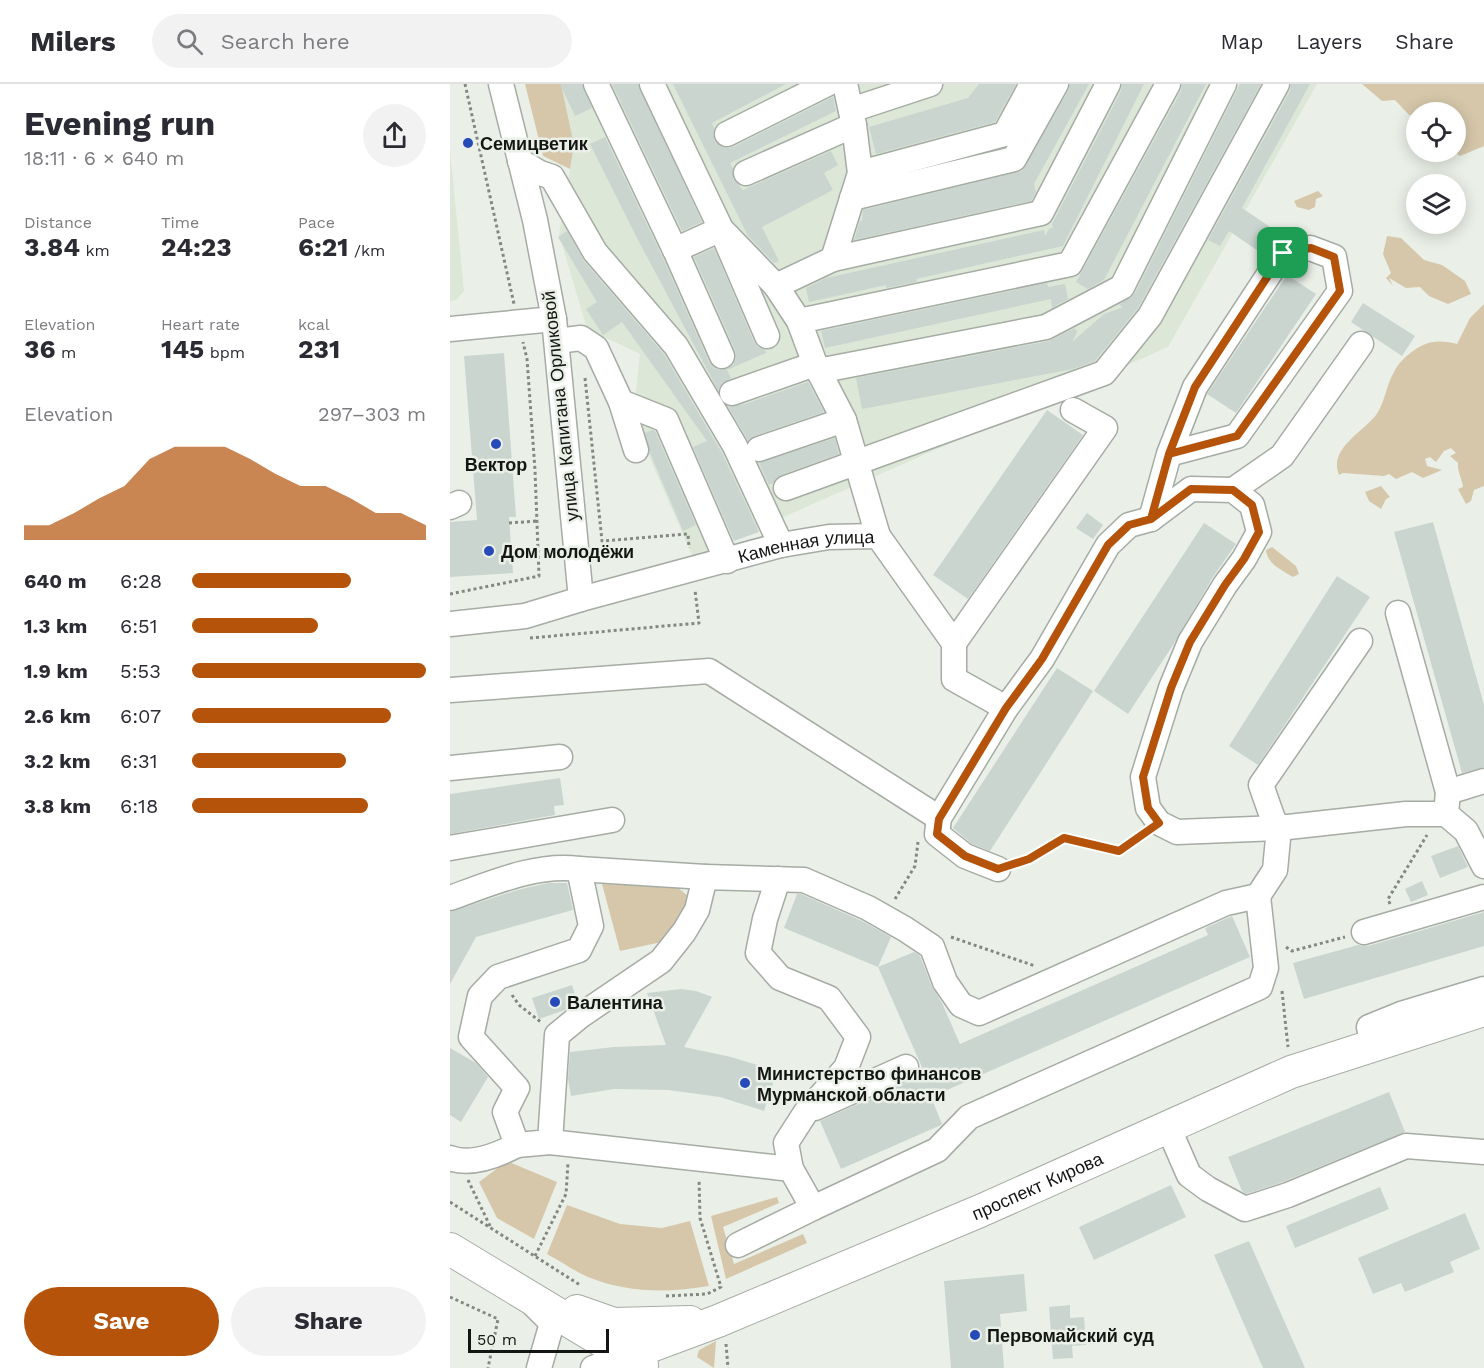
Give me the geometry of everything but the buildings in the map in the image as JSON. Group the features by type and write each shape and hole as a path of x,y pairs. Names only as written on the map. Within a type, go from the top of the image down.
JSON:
{"main road":[{"name":"проспект Кирова","path":"636,1362 722,1331 980,1211 1291,1072 1484,1010"},
{"path":"450,1249 636,1362"},
{"path":"516,1288 614,1324 722,1331"}],"street":[{"name":"улица Капитана Орликовой","path":"501,84 564,333 581,598"},
{"path":"596,84 675,250 722,356"},
{"path":"652,84 721,229 767,336"},
{"path":"727,134 827,84"},
{"path":"833,259 860,173 853,117 845,84"},
{"path":"747,173 853,117 930,84"},
{"path":"860,173 1005,134 1032,84"},
{"path":"852,198 1014,159 1056,84"},
{"path":"776,286 833,259 1041,213 1108,84"},
{"path":"799,321 1070,264 1168,84"},
{"path":"732,393 816,368 1046,327 1122,287 1224,84"},
{"path":"786,488 1104,373 1150,316 1277,84"},
{"path":"520,161 552,177 595,252 676,346 735,447 781,546"},
{"path":"675,250 721,229"},
{"path":"721,229 776,286 799,321 816,368 844,420 878,536"},
{"path":"1151,519 1169,454 1195,387 1283,253 1311,248 1334,257 1340,291 1237,436 1169,454"},
{"path":"450,330 518,323 564,333 596,348 621,402 636,450"},
{"path":"931,826 1006,708 1042,659 1108,545 1129,525 1151,519 1191,489 1233,490 1282,456 1361,344"},
{"path":"621,402 666,420 727,561"},
{"path":"1006,708 954,679 954,643 1105,428 1073,410"},
{"path":"759,450 844,420"},
{"path":"1233,490 1252,505 1259,532 1190,642 1171,688 1143,777 1148,808 1159,823 1177,832 1279,828 1442,810 1484,781"},
{"name":"Каменная улица","path":"581,598 781,546 829,537 878,536 954,643"},
{"path":"450,624 525,616 581,598"},
{"path":"1398,614 1442,810 1466,831 1484,866"},
{"path":"738,1245 938,1150 969,1117 1260,987 1266,968 1258,896 1275,870 1279,828 1273,819 1261,785 1360,642"},
{"path":"450,690 710,671 931,826 937,834 965,856 998,869"},
{"path":"450,768 560,758"},
{"path":"450,848 612,820"},
{"path":"450,898 539,870 569,867 705,877 804,880 868,908 906,929 932,947 945,982 961,1005 979,1012 1226,903 1258,896"},
{"path":"517,1145 505,1112 517,1088 471,1037 475,1017 480,996 498,977 579,950 591,926 579,869"},
{"path":"560,1143 557,1035 580,1016 661,961 684,932 697,910 705,877"},
{"path":"778,879 765,919 758,953 780,978 829,998 858,1037 846,1068 806,1112 786,1143 791,1168 813,1208"},
{"path":"1364,932 1484,897"},
{"path":"1373,1045 1369,1027 1411,1011 1484,989"},
{"path":"806,1112 906,1067"},
{"path":"1168,1127 1189,1175 1208,1189 1245,1209 1288,1195 1406,1146 1484,1152"},
{"path":"455,1160 489,1157 517,1145 560,1143 791,1168"},
{"path":"516,1288 552,1323 539,1368"},
{"name":"проспект Кирова","path":"593,1368 636,1362"}],"path":[{"path":"450,594 539,576 527,359 465,84"},
{"path":"525,638 699,623 688,534 602,542 564,333"},
{"path":"509,523 537,521"},
{"path":"1396,922 1388,899 1442,810"},
{"path":"998,869 1029,859 1064,838 1119,851 1159,823"},
{"path":"891,906 915,866 917,844 931,826"},
{"path":"1292,951 1364,932"},
{"path":"932,947 949,936 1062,975"},
{"path":"1281,987 1291,1072"},
{"path":"519,1005 557,1035"},
{"path":"535,1256 566,1194 560,1143"},
{"path":"660,1296 707,1293 721,1287 700,1218 698,1158"},
{"path":"455,1160 490,1227"},
{"path":"450,1202 582,1287"},
{"path":"450,1297 498,1319 488,1368"},
{"path":"722,1331 728,1368"}],"shaded area":[{"path":"525,84 561,84 574,145 570,169 543,156"},
{"path":"561,84 1317,84 1168,347 693,557 633,420 640,354 587,329 559,234 574,145"},
{"path":"1362,84 1484,84 1484,146 1466,154 1466,102 1406,102 1406,112 1395,100 1382,101"},
{"path":"450,150 464,291 456,300 450,301"},
{"path":"1318,191 1323,196 1316,199 1315,207 1309,210 1297,207 1294,201"},
{"path":"1387,236 1401,238 1424,260 1442,265 1465,281 1471,294 1448,304 1429,296 1420,287 1406,288 1389,278 1393,286 1386,278 1391,273 1383,254"},
{"path":"1484,304 1484,486 1474,490 1471,501 1466,504 1458,489 1463,487 1458,463 1450,456 1456,453 1451,448 1444,451 1436,462 1430,457 1425,459 1427,466 1442,470 1423,478 1412,472 1396,479 1389,474 1384,476 1343,473 1339,475 1338,457 1342,449 1376,415 1391,377 1401,362 1411,352 1429,343 1457,344 1470,318"},
{"path":"1381,486 1390,497 1386,499 1381,509 1369,501 1365,492"},
{"path":"1272,547 1296,566 1299,574 1293,577 1272,563 1266,550"},
{"path":"602,884 677,887 688,896 679,929 666,941 620,951"},
{"path":"507,1161 557,1182 534,1239 497,1218 479,1182"},
{"path":"777,1197 779,1203 723,1227 734,1264 803,1234 807,1243 726,1279 711,1216"},
{"path":"567,1205 620,1224 662,1228 690,1221 709,1286 678,1290 633,1289 603,1282 572,1269 547,1254"},
{"path":"716,1341 714,1368 697,1357 699,1350"}],"place":[{"name":"Семицветик","path":"468,143"},
{"name":"Вектор","path":"496,444"},
{"name":"Дом молодёжи","path":"489,551"},
{"name":"Валентина","path":"555,1002"},
{"name":"Министерство финансов Мурманской области","path":"745,1083"},
{"name":"Первомайский суд","path":"975,1335"}],"route":[{"path":"1283,253 1195,387 1169,454 1151,519 1129,525 1108,545 1042,659 1006,708 939,819 937,834 965,856 998,869 1029,859 1064,838 1119,851 1159,823 1148,808 1143,777 1171,688 1190,642 1259,532 1252,505 1233,490 1191,489 1151,519 1169,454 1237,436 1340,291 1334,257 1311,248 1283,253"}]}
